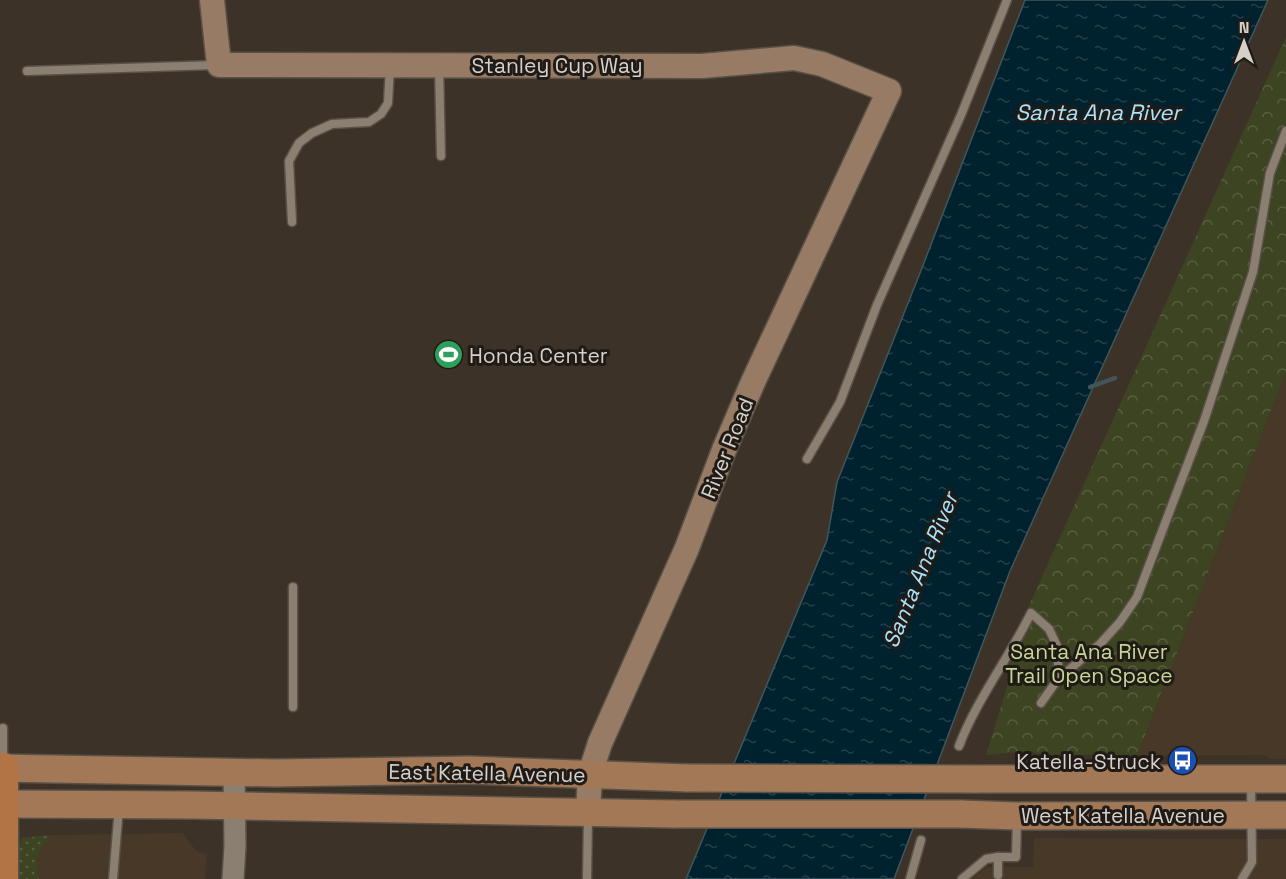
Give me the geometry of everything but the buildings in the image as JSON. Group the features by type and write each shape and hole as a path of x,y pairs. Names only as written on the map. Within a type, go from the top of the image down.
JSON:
{"highway":[{"path":"1,768 3,879"}],"main road":[{"path":"212,0 219,65"},
{"name":"Stanley Cup Way","path":"219,65 702,66 794,58 822,64 889,91"},
{"name":"River Road","path":"588,812 590,774 600,743 687,548 724,450 753,382 889,91"},
{"name":"East Katella Avenue","path":"1,768 285,773 469,770 688,778 974,779"},
{"name":"West Katella Avenue","path":"974,779 1286,779"},
{"name":"East Katella Avenue","path":"1,804 674,814 960,814"},
{"name":"West Katella Avenue","path":"960,814 1017,816 1286,815"}],"street":[{"path":"233,879 234,772"}],"lane":[{"path":"807,459 840,402 877,305 961,114 1007,0"},
{"path":"27,71 219,65"},
{"path":"292,222 289,161 299,143 312,133 332,124 369,122 381,114 388,104 391,65"},
{"path":"439,65 441,156"},
{"path":"1041,703 1058,679 1100,644 1120,622 1137,597 1204,421 1253,272 1270,173 1286,131"},
{"path":"293,587 293,707"},
{"path":"959,746 968,724 1031,613 1049,629 1058,648 1058,679"},
{"path":"1,768 3,728"},
{"path":"1242,879 1252,862 1251,779"},
{"path":"113,879 119,804"},
{"path":"587,879 588,812"},
{"path":"962,879 986,859 1017,857 1017,816"},
{"path":"910,879 921,840"},
{"path":"998,857 998,875"}],"shaded area":[{"path":"1286,372 1286,759 1270,759 1265,755 1137,756"},
{"path":"183,833 197,852 207,854 205,879 39,879 37,856 50,835"},
{"path":"1034,838 1286,839 1286,879 972,879 987,867 1033,867"}],"green space":[{"name":"Santa Ana River Trail Open Space","path":"1286,37 1286,372 1137,756 1038,754 1029,751 986,755 1007,687 1013,638"},
{"path":"50,835 37,856 39,879 18,879 18,848 22,838"}],"water":[{"name":"Santa Ana River","path":"1025,0 1268,0 1010,571 894,879 686,879 827,540 837,482"}],"waterway":[{"path":"1090,387 1115,378"}],"place":[{"name":"Honda Center","path":"448,355"},
{"name":"Katella-Struck","path":"1182,761"}]}
